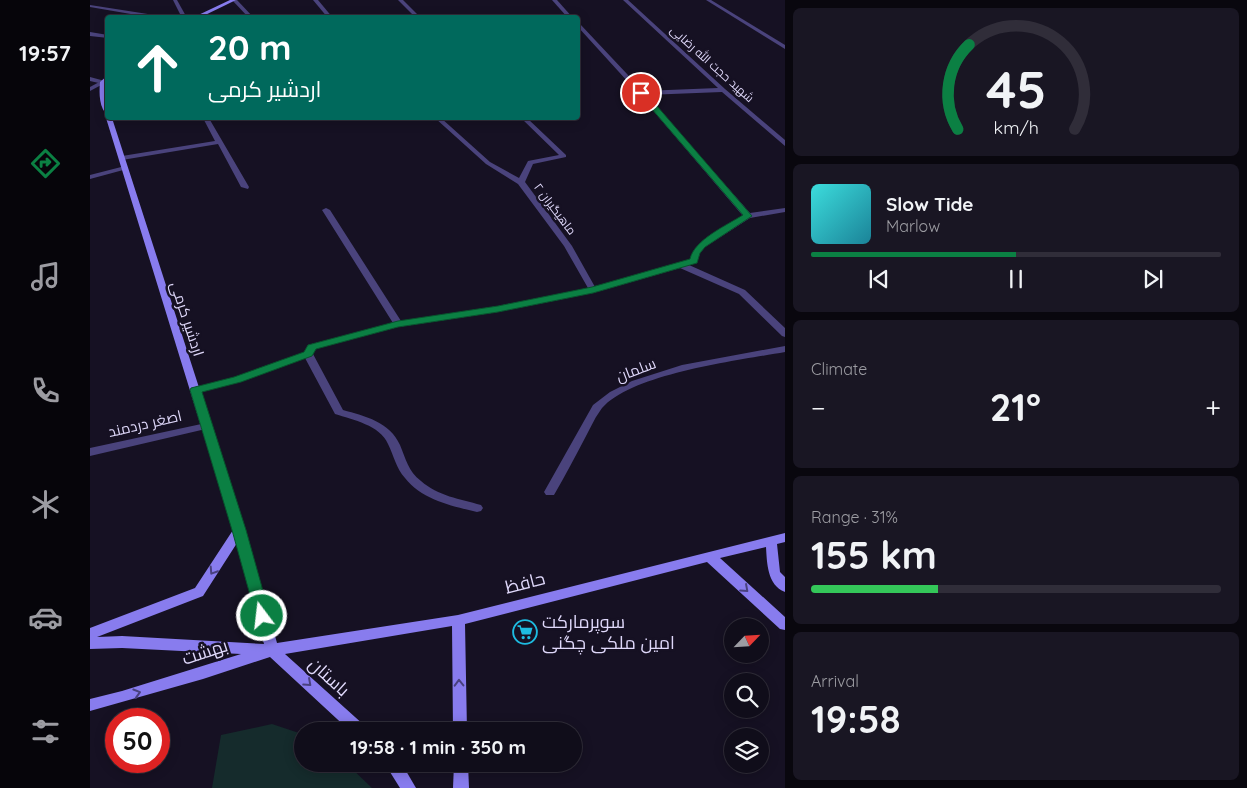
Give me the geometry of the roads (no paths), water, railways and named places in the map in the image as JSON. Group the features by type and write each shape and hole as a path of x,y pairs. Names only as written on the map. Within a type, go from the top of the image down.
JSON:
{"main road":[{"path":"201,15 234,0"},
{"path":"105,80 105,97"},
{"name":"اردشیر کرمی","path":"110,120 239,530 272,650"},
{"path":"90,634 199,592 239,530"},
{"name":"حافظ","path":"272,650 458,620 784,537"},
{"path":"771,541 774,573 784,586"},
{"path":"709,556 784,625"},
{"path":"458,620 460,722"},
{"name":"بهشت","path":"90,643 131,642 272,650"},
{"name":"بهشت","path":"90,705 122,698 272,650"},
{"name":"باستان","path":"272,650 350,722"},
{"path":"400,772 408,788"},
{"path":"461,772 461,788"}],"street":[{"path":"175,0 183,15"},
{"path":"234,0 249,15"},
{"path":"315,0 328,15"},
{"path":"400,0 416,15"},
{"path":"554,0 568,15"},
{"name":"شهید حجت الله رضایی","path":"625,0 784,144"},
{"path":"708,0 784,48"},
{"path":"90,6 148,15"},
{"path":"580,27 641,93 748,216"},
{"path":"90,34 105,36"},
{"path":"90,79 105,80"},
{"path":"90,89 105,80"},
{"path":"641,93 723,90"},
{"path":"207,120 245,187"},
{"name":"ماهیگیران ۲","path":"440,120 488,162 521,182 568,246 593,290"},
{"path":"521,182 530,162 564,156 526,120"},
{"path":"122,158 220,142"},
{"path":"90,177 125,168"},
{"path":"326,210 398,324"},
{"path":"195,390 237,380 308,354 311,347 398,324 498,309 593,290 681,265 694,261 696,253 702,245 748,216 784,210"},
{"path":"681,265 742,292 784,334"},
{"name":"سلمان","path":"550,492 597,407 604,400 641,381 689,368 784,350"},
{"path":"308,354 339,412 368,422 386,433 394,442 402,466 410,478 422,489 446,501 477,508"},
{"name":"اصغر دردمند","path":"90,452 206,426"}],"place":[{"name":"سوپرمارکت امین ملکی چگنی","path":"525,632"}]}
